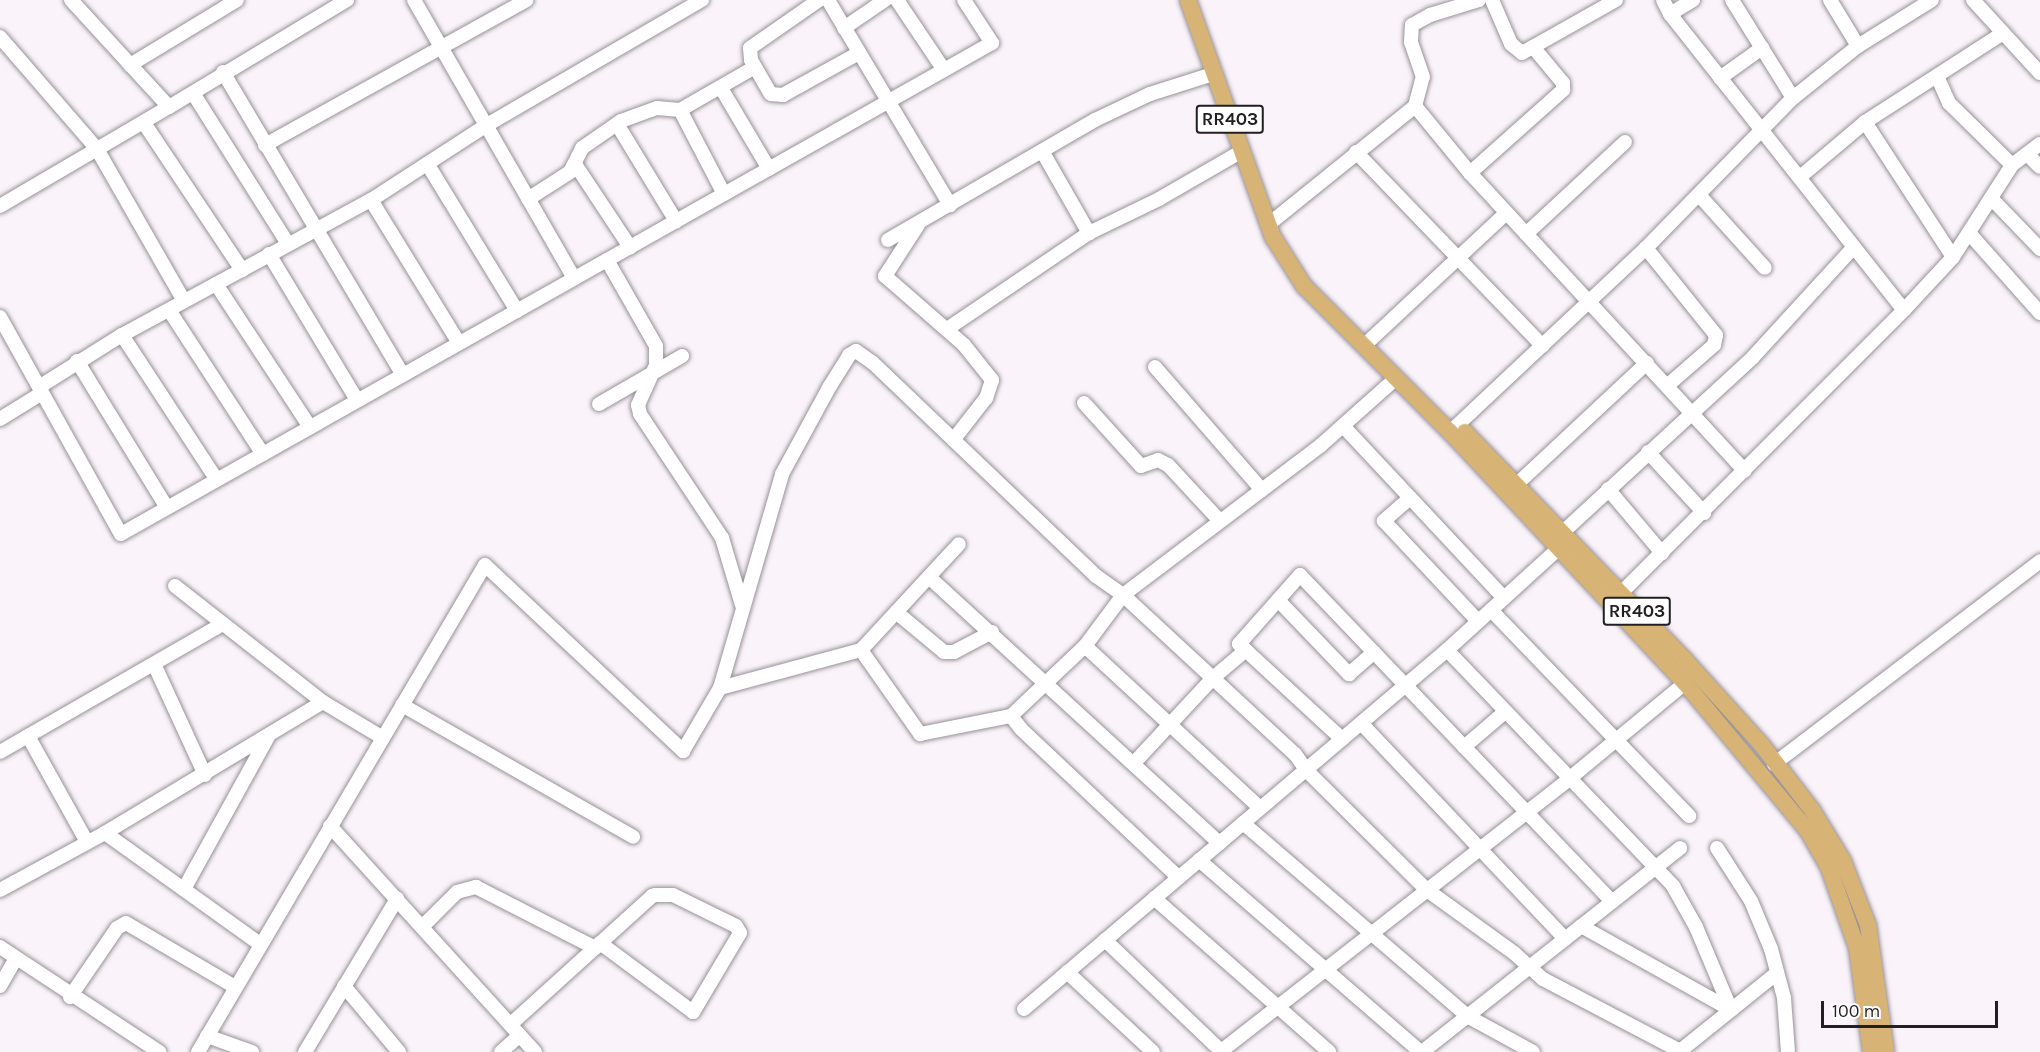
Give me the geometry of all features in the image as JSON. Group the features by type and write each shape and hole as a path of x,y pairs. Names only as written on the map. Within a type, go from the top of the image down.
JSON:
{"main road":[{"name":"RR403","path":"1188,0 1271,230 1304,286 1395,380 1516,485 1563,532 1615,600 1783,797 1829,868 1857,948 1871,1052"},
{"name":"RR403","path":"1271,230 1454,429 1557,550 1694,669 1774,764 1829,836 1857,890 1878,975 1886,1052"}],"street":[{"path":"130,64 237,0"},
{"path":"318,0 326,13"},
{"path":"0,206 144,123 223,72 347,0"},
{"path":"414,0 574,278"},
{"path":"265,145 527,0"},
{"path":"0,419 77,361 370,200 428,165 487,124 702,0"},
{"path":"819,0 750,48 755,67 771,94 779,96 859,53"},
{"path":"828,0 950,204"},
{"path":"844,28 885,0"},
{"path":"897,0 944,70"},
{"path":"0,317 121,534 992,43 964,0"},
{"path":"1271,230 1356,152 1415,106 1423,77 1411,42 1412,25 1430,15 1479,0"},
{"path":"1492,0 1515,49 1522,53 1616,0"},
{"path":"1663,0 1670,14 1904,310"},
{"path":"1670,14 1693,0"},
{"path":"1732,0 1793,98"},
{"path":"1830,0 1858,46"},
{"path":"1454,429 1646,248 1793,98 1858,46 1932,0"},
{"path":"1973,0 2040,73"},
{"path":"79,2 130,64 170,107"},
{"path":"1800,177 1865,122 2003,33"},
{"path":"0,37 98,149 184,301"},
{"path":"1470,173 1563,90 1563,83 1533,47"},
{"path":"1720,78 1762,48"},
{"path":"528,199 560,180 575,164 582,148 617,124 657,108 680,110 755,67"},
{"path":"223,72 314,230 403,375"},
{"path":"888,240 1042,151 1150,94 1213,74"},
{"path":"1937,76 1949,103 2012,165"},
{"path":"721,88 769,169"},
{"path":"193,93 288,244"},
{"path":"1415,106 1470,173 1587,303 1668,385 1745,471"},
{"path":"680,110 723,194"},
{"path":"1865,122 1953,257"},
{"path":"144,123 242,270"},
{"path":"617,124 676,221"},
{"path":"1526,234 1625,142"},
{"path":"1615,600 1904,310 1953,257 2012,165 2040,144"},
{"path":"1042,151 1089,233"},
{"path":"947,329 1089,233 1159,200 1242,151"},
{"path":"1356,152 1459,261 1543,345"},
{"path":"2027,154 2040,167"},
{"path":"575,164 630,247"},
{"path":"428,165 517,311"},
{"path":"1699,195 1765,268"},
{"path":"1991,198 2040,249"},
{"path":"370,200 459,343"},
{"path":"1370,340 1459,261 1506,213"},
{"path":"919,222 885,276 947,329 987,370 992,380 986,398 954,439"},
{"path":"1969,233 2040,313"},
{"path":"1646,248 1716,335 1714,345 1668,385"},
{"path":"1563,532 1753,357 1853,248"},
{"path":"269,254 357,400"},
{"path":"607,260 650,330 658,356 653,374 638,405 640,414 722,538 743,607"},
{"path":"216,284 310,427"},
{"path":"169,310 263,454"},
{"path":"122,335 217,480"},
{"path":"198,1052 485,565 683,751 720,688 782,474 796,442 853,352 860,352 872,362 1096,576 1124,595 1295,754 1305,770 1427,890 1543,979 1681,1052 1777,973"},
{"path":"599,404 682,356"},
{"path":"77,361 167,508"},
{"path":"1516,485 1647,363"},
{"path":"1155,367 1262,490"},
{"path":"861,650 920,734 933,735 1011,716 1085,646 1124,595 1344,427 1395,380"},
{"path":"1084,403 1141,466 1158,460 1168,465 1220,521"},
{"path":"1344,427 1504,598"},
{"path":"1648,452 1704,513"},
{"path":"1608,489 1662,553"},
{"path":"1410,498 1384,521 1478,621"},
{"path":"720,688 861,650 959,544"},
{"path":"1024,1009 1447,650 1557,550"},
{"path":"1774,764 2040,561"},
{"path":"1342,739 1239,644 1300,575 1612,902"},
{"path":"928,577 1048,683 1219,843"},
{"path":"175,586 323,702 383,738"},
{"path":"1278,600 1349,674 1374,652"},
{"path":"1491,610 1689,816"},
{"path":"896,612 944,652 954,652 992,632"},
{"path":"0,752 223,624"},
{"path":"1085,646 1260,808"},
{"path":"1134,764 1213,678 1246,650"},
{"path":"1447,650 1672,886 1696,927 1731,1010"},
{"path":"154,664 205,775"},
{"path":"1105,940 1221,1052 1569,779 1685,683"},
{"path":"0,890 205,775 323,702"},
{"path":"402,705 633,837"},
{"path":"1464,747 1506,712"},
{"path":"1011,716 1021,729 1178,877"},
{"path":"1361,723 1565,939"},
{"path":"184,889 269,735"},
{"path":"28,736 86,840"},
{"path":"1243,823 1467,1016 1533,1052"},
{"path":"330,826 535,1052"},
{"path":"105,833 260,944"},
{"path":"1199,860 1421,1052 1680,848"},
{"path":"1717,848 1751,901 1777,973 1784,998 1788,1052"},
{"path":"422,927 457,892 476,887 597,946 693,1012 740,933 734,925 664,893 652,896 597,946 515,1030 501,1052"},
{"path":"1154,898 1329,1052"},
{"path":"305,1052 396,899"},
{"path":"70,997 117,928 126,923 235,987"},
{"path":"1581,926 1731,1010"},
{"path":"0,947 70,997 159,1052"},
{"path":"0,986 16,958"},
{"path":"1067,972 1153,1052"},
{"path":"344,986 399,1052"},
{"path":"207,1036 252,1052"},
{"path":"1233,1042 1244,1052"}]}
